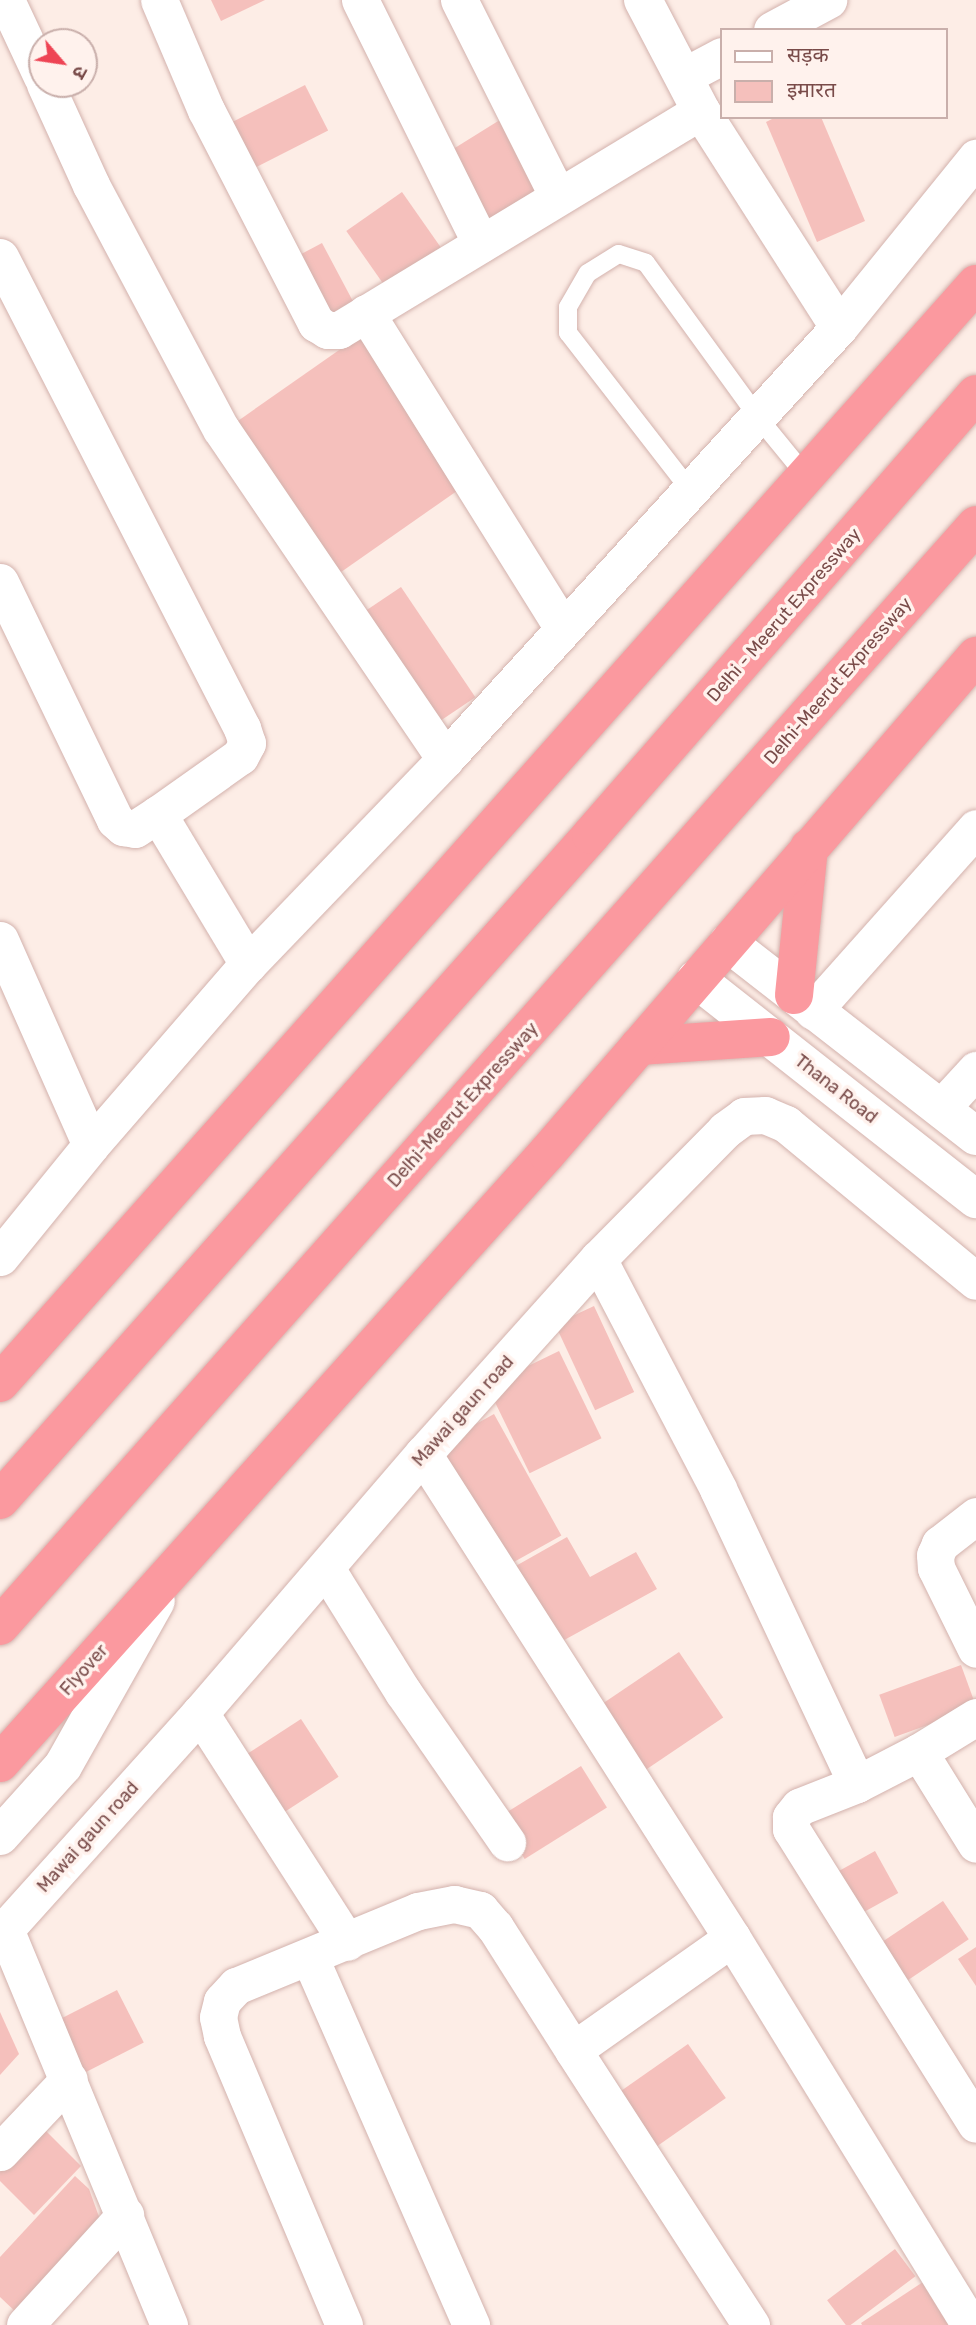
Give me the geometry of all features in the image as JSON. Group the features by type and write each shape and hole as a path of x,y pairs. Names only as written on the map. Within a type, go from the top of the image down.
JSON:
{"highway":[{"path":"0,1383 976,284"},
{"name":"Delhi - Meerut Expressway","path":"0,1500 591,835 976,394"},
{"name":"Delhi-Meerut Expressway","path":"0,1626 976,525"},
{"name":"Flyover","path":"0,1763 639,1046 976,656"},
{"path":"803,1003 808,848"},
{"path":"639,1046 771,1037"}],"street":[{"path":"6,0 28,48"},
{"path":"159,0 206,110 316,323 327,330 339,330 701,111"},
{"path":"360,0 481,244"},
{"path":"459,0 558,197"},
{"path":"643,0 701,111 839,327"},
{"path":"776,28 828,0"},
{"path":"684,76 720,57"},
{"path":"52,98 92,185 222,429 445,759"},
{"path":"2,1249 248,964 445,759 839,327 976,158"},
{"path":"0,257 236,716 247,743 240,756 135,828 123,827 115,820 0,582"},
{"path":"366,313 563,628"},
{"path":"158,814 248,964"},
{"path":"803,1003 976,828"},
{"path":"0,940 91,1145"},
{"path":"728,943 976,1136"},
{"name":"Thana Road","path":"696,979 976,1199"},
{"path":"941,1108 976,1070"},
{"name":"Mawai gaun road","path":"2,1932 327,1570 424,1454 598,1259 725,1130 744,1116 765,1115 786,1124 976,1281"},
{"path":"598,1259 718,1489 857,1784"},
{"path":"0,1366 74,1299"},
{"path":"424,1454 732,1938 970,2325"},
{"path":"976,1516 940,1544 935,1555 936,1568 976,1649"},
{"path":"327,1570 403,1692 506,1842"},
{"path":"0,1836 63,1766 170,1574"},
{"path":"200,1713 347,1942"},
{"path":"976,1717 919,1752 857,1784 799,1807 791,1817 791,1829 976,2123"},
{"path":"919,1752 976,1844"},
{"path":"344,2325 222,2036 218,2017 222,2001 236,1986 310,1958 418,1911 454,1904 480,1910 495,1927 751,2325"},
{"path":"2,1932 69,2079 169,2325"},
{"path":"573,2049 732,1938"},
{"path":"310,1958 471,2325"},
{"path":"0,2152 69,2079"},
{"path":"25,2325 125,2215"}],"lane":[{"path":"690,490 568,333 568,307 588,273 619,254 646,263 757,416 806,476"}],"building":[{"path":"211,0 265,0 221,21"},
{"path":"305,85 328,130 252,169 228,124"},
{"path":"503,118 545,185 485,223 443,156"},
{"path":"772,119 822,119 865,221 817,242 766,122"},
{"path":"402,192 446,254 390,293 346,231"},
{"path":"322,243 353,302 327,316 296,257"},
{"path":"362,334 467,484 332,579 227,429"},
{"path":"401,587 475,697 436,724 361,614"},
{"path":"594,1306 634,1392 595,1410 555,1324"},
{"path":"559,1351 602,1438 530,1473 487,1386"},
{"path":"494,1414 561,1536 500,1570 433,1448"},
{"path":"567,1537 590,1577 636,1552 657,1589 557,1644 514,1567"},
{"path":"679,1652 723,1717 644,1771 599,1706"},
{"path":"961,1665 976,1707 895,1737 879,1695"},
{"path":"301,1719 339,1777 285,1812 247,1754"},
{"path":"581,1766 607,1808 525,1859 499,1817"},
{"path":"875,1851 898,1893 856,1916 833,1874"},
{"path":"943,1901 969,1939 904,1983 878,1945"},
{"path":"976,1947 976,1986 958,1959"},
{"path":"117,1990 144,2043 84,2073 57,2020"},
{"path":"0,2012 19,2054 0,2075"},
{"path":"688,2044 726,2098 654,2149 616,2094"},
{"path":"43,2128 81,2166 34,2215 0,2181 0,2172"},
{"path":"75,2176 89,2189 102,2225 19,2315 0,2297 0,2257"},
{"path":"895,2249 915,2276 851,2325 846,2325 827,2300"},
{"path":"923,2282 952,2325 862,2325 861,2323"}]}
